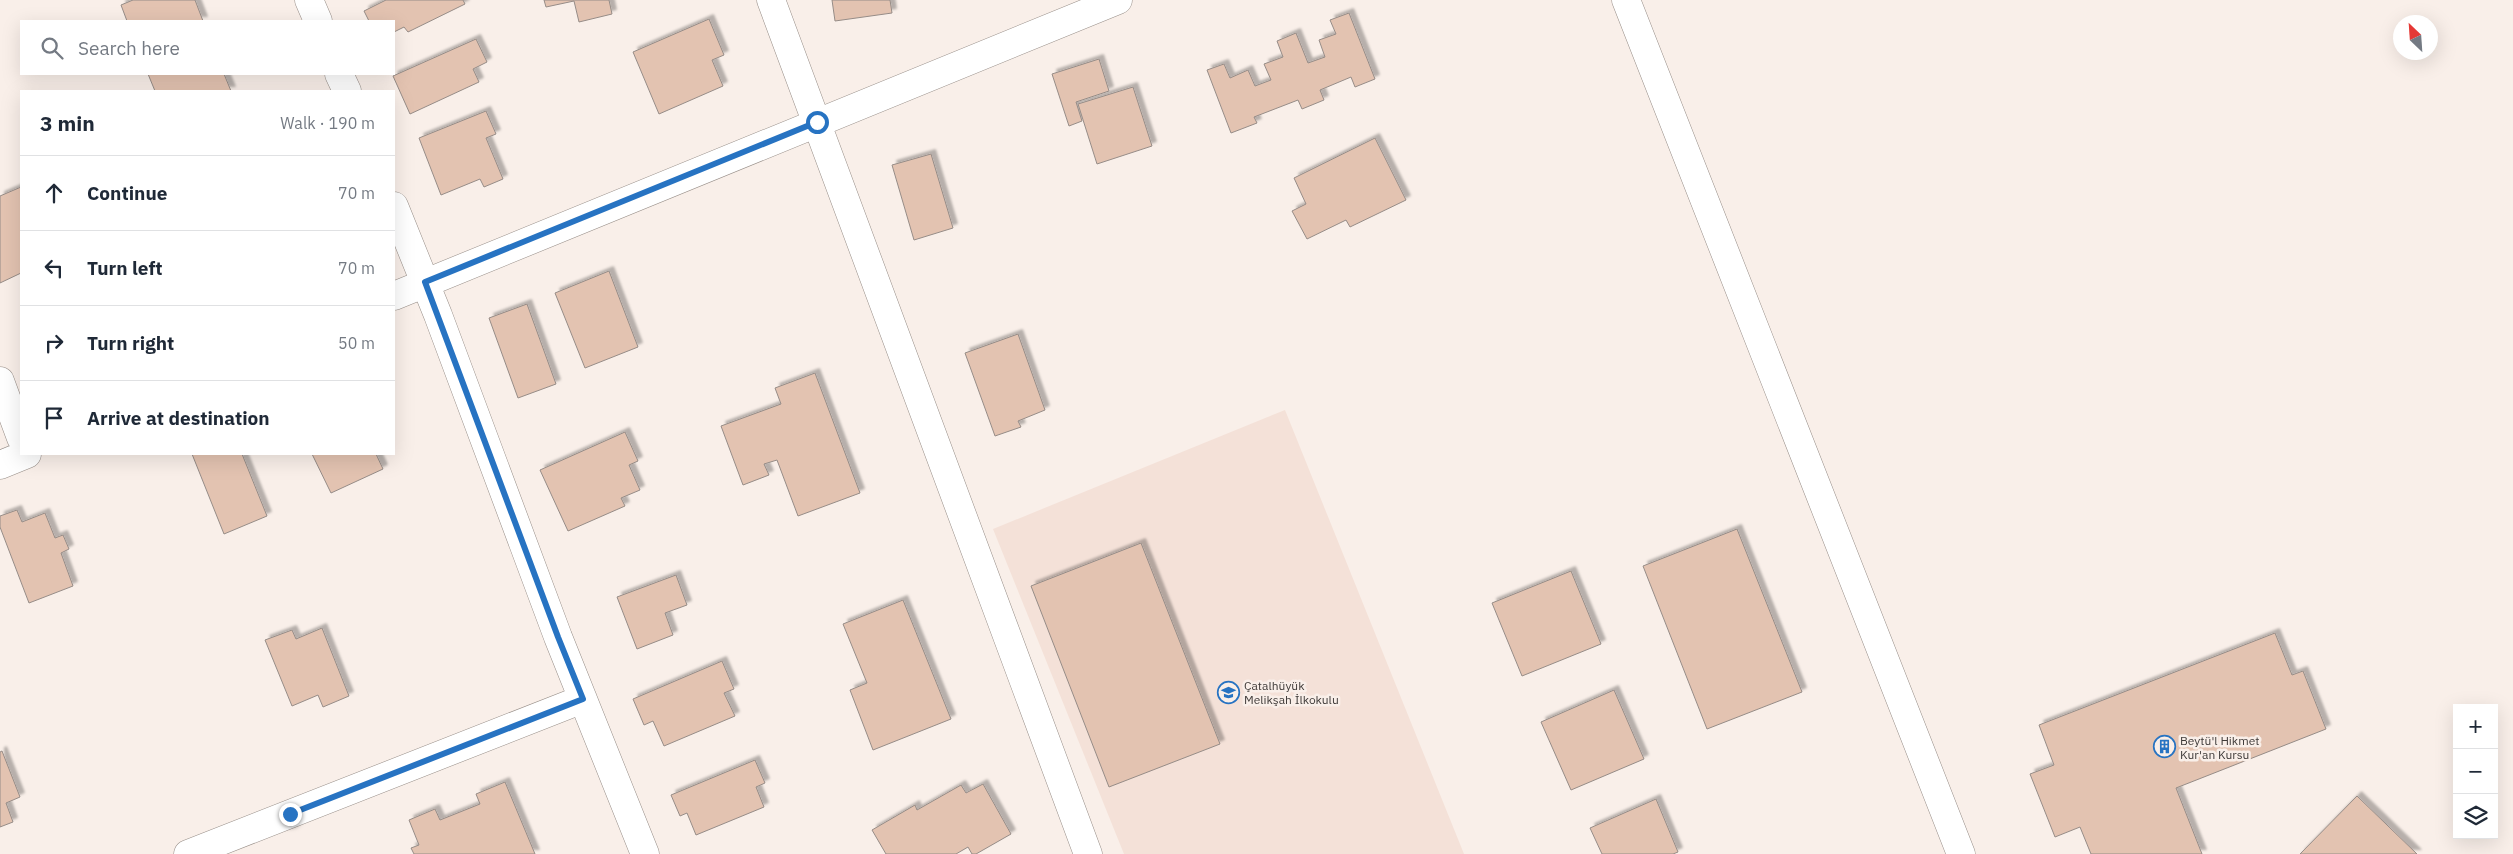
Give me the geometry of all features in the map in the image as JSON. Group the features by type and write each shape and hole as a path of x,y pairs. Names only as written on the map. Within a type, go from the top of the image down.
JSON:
{"street":[{"path":"309,0 318,20"},
{"path":"771,0 1088,854"},
{"path":"395,296 1118,0"},
{"path":"1626,0 1961,854"},
{"path":"340,75 347,90"},
{"path":"395,208 425,282 558,637 645,854"},
{"path":"0,381 20,435"},
{"path":"0,465 25,455"},
{"path":"188,854 583,699"}],"shaded area":[{"name":"Çatalhüyük Melikşah İlkokulu","path":"1285,410 1464,854 1124,854 993,529"}],"building":[{"path":"133,0 195,0 203,20 127,20 121,5"},
{"path":"386,0 463,0 465,4 408,32 404,27 395,32 395,20 368,20 364,11"},
{"path":"544,0 609,0 612,14 579,22 574,1 546,7"},
{"path":"832,0 890,0 892,13 835,21"},
{"path":"1349,13 1375,79 1355,87 1351,77 1320,90 1324,100 1302,109 1298,100 1254,117 1257,123 1231,133 1207,70 1224,64 1230,78 1248,70 1255,86 1271,80 1264,64 1283,57 1277,41 1296,33 1308,63 1325,57 1319,40 1336,34 1330,20"},
{"path":"709,19 724,55 712,60 723,86 659,114 633,52"},
{"path":"476,39 487,62 473,69 479,82 410,114 393,76"},
{"path":"1099,59 1109,91 1076,102 1082,121 1069,126 1052,74"},
{"path":"148,75 224,75 231,90 155,90"},
{"path":"1133,87 1152,146 1097,164 1078,104"},
{"path":"486,111 496,134 486,138 503,179 484,187 480,179 441,195 419,138"},
{"path":"1375,138 1406,200 1350,227 1346,220 1307,239 1292,211 1306,204 1294,178"},
{"path":"931,154 953,228 914,240 892,165"},
{"path":"20,187 20,273 0,283 0,196"},
{"path":"609,271 638,347 585,368 555,293"},
{"path":"527,304 556,384 518,398 489,318"},
{"path":"1018,334 1045,410 1018,421 1021,427 995,436 965,353"},
{"path":"815,373 860,493 798,516 777,460 764,464 769,475 743,485 721,426 781,404 775,388"},
{"path":"625,432 638,461 629,465 640,490 621,498 625,506 568,531 540,470"},
{"path":"192,455 242,455 267,516 224,534"},
{"path":"312,455 376,455 383,469 331,493"},
{"path":"17,510 22,522 45,513 55,538 63,535 69,549 61,553 73,586 29,603 0,527 0,516"},
{"path":"1737,529 1802,692 1707,729 1643,566"},
{"path":"1141,543 1220,744 1109,787 1031,586"},
{"path":"1571,571 1601,644 1522,676 1492,603"},
{"path":"676,575 687,605 665,613 673,635 637,649 617,597"},
{"path":"903,600 951,719 873,750 850,690 867,683 843,624"},
{"path":"322,628 349,696 323,707 318,695 292,706 265,640 292,630 296,639"},
{"name":"Beytü'l Hikmet Kur'an Kursu","path":"2275,633 2292,675 2303,671 2326,729 2176,788 2202,854 2091,854 2080,827 2055,837 2030,774 2054,765 2039,725"},
{"path":"722,661 734,689 724,693 735,716 664,746 653,721 644,725 633,699"},
{"path":"1614,690 1644,759 1571,790 1541,722"},
{"path":"2,751 20,797 6,803 13,822 0,827 0,752"},
{"path":"755,760 765,783 756,787 764,807 696,835 687,813 680,816 671,795"},
{"path":"505,782 535,854 414,854 411,848 419,845 409,820 435,809 440,820 480,804 476,794"},
{"path":"983,784 1011,834 976,854 972,854 968,847 956,854 886,854 872,830 915,805 917,810 961,785 966,793"},
{"path":"2357,796 2417,854 2300,854"},
{"path":"1656,799 1678,852 1673,854 1602,854 1590,828"}],"place":[{"name":"Çatalhüyük Melikşah İlkokulu","path":"1228,692"},
{"name":"Beytü'l Hikmet Kur'an Kursu","path":"2164,747"}],"route":[{"path":"290,814 583,699 425,282 817,122"}]}
